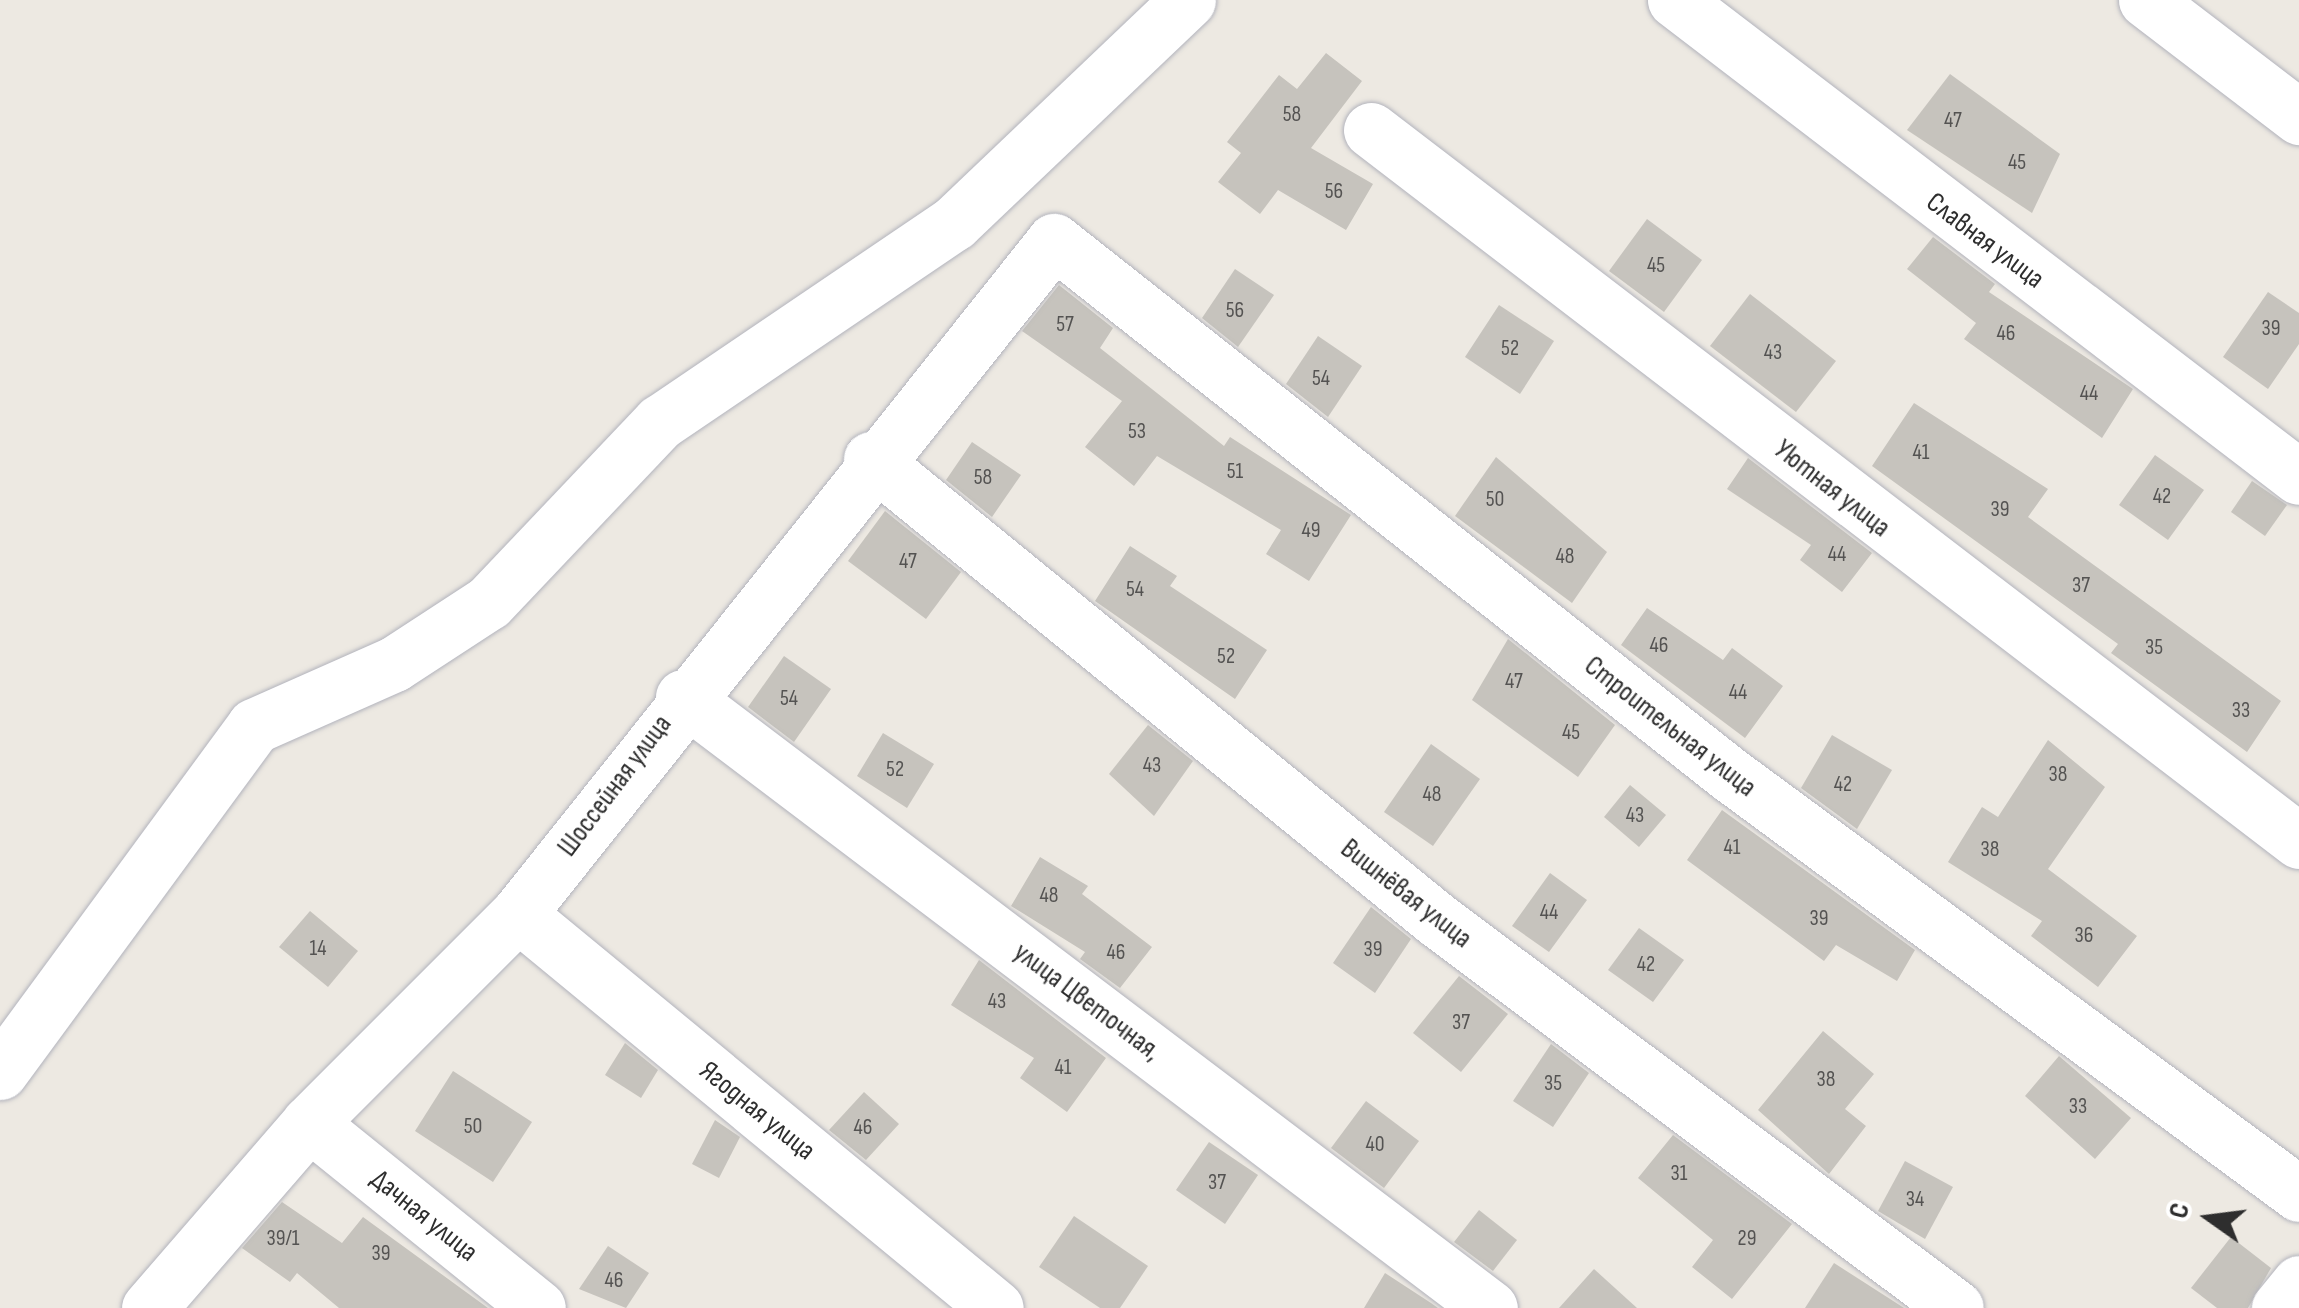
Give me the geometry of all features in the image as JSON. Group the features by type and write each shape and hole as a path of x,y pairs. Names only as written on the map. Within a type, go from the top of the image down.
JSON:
{"street":[{"path":"0,1072 254,726 394,664 488,602 660,422 954,223 1188,0"},
{"name":"Славная улица","path":"1675,0 2299,477"},
{"path":"2146,0 2299,116"},
{"name":"Уютная улица","path":"1370,130 2299,841"},
{"name":"Шоссейная улица","path":"149,1308 310,1123 518,914 683,697 1054,241"},
{"name":"Строительная улица","path":"1054,241 1728,774 2299,1194"},
{"name":"Вишнёвая улица","path":"872,460 1436,920 1956,1308"},
{"name":"улица Цветочная,","path":"683,697 1490,1308"},
{"name":"Ягодная улица","path":"518,914 996,1308"},
{"name":"Дачная улица","path":"310,1123 538,1308"},
{"path":"2279,1308 2299,1283"}],"building":[{"path":"1326,53 1362,81 1311,148 1373,184 1346,230 1278,190 1260,214 1218,182 1241,153 1227,142 1279,75 1297,89"},
{"path":"1950,74 2060,154 2032,213 1907,130"},
{"path":"1647,219 1702,260 1664,312 1609,271"},
{"path":"1933,237 1995,284 1989,292 2133,389 2102,438 1964,339 1976,323 1907,269"},
{"path":"1235,269 1274,295 1238,347 1202,318"},
{"path":"1059,285 1113,328 1100,348 1224,446 1230,437 1351,515 1309,581 1266,554 1281,530 1157,456 1134,486 1085,447 1122,401 1022,331"},
{"path":"2268,292 2299,313 2299,344 2268,389 2223,357"},
{"path":"1750,294 1836,361 1796,412 1710,346"},
{"path":"1499,305 1554,341 1520,394 1465,357"},
{"path":"1318,336 1362,366 1328,417 1286,384"},
{"path":"1914,403 2048,489 2028,517 2281,701 2247,752 2111,653 2118,644 1872,466"},
{"path":"972,442 1021,475 992,517 946,480"},
{"path":"2155,455 2204,490 2168,540 2119,505"},
{"path":"1496,457 1607,552 1572,603 1455,516"},
{"path":"1748,458 1872,553 1842,592 1800,560 1811,545 1727,489"},
{"path":"2252,481 2287,505 2265,536 2231,512"},
{"path":"885,511 961,572 926,619 848,561"},
{"path":"1130,546 1177,576 1170,586 1267,650 1235,699 1095,601"},
{"path":"1647,608 1723,660 1732,648 1783,686 1745,738 1621,645"},
{"path":"1508,639 1615,725 1578,777 1472,700"},
{"path":"784,656 831,689 794,742 748,707"},
{"path":"1148,725 1193,761 1154,816 1109,774"},
{"path":"883,733 934,764 907,808 857,776"},
{"path":"1832,735 1892,770 1857,829 1801,788"},
{"path":"2048,740 2105,787 2048,869 2137,936 2098,987 2031,936 2042,921 1948,862 1982,807 1998,817"},
{"path":"1431,744 1480,779 1433,846 1384,812"},
{"path":"1630,785 1666,815 1639,847 1604,817"},
{"path":"1722,810 1915,950 1897,981 1836,945 1824,961 1687,860"},
{"path":"1040,857 1088,886 1082,894 1152,947 1120,988 1080,959 1085,952 1011,906"},
{"path":"1550,873 1587,900 1549,952 1512,926"},
{"path":"1371,907 1411,939 1375,993 1333,963"},
{"path":"310,911 358,951 328,987 279,947"},
{"path":"1639,928 1684,960 1653,1002 1608,970"},
{"path":"979,960 1106,1058 1067,1112 1020,1078 1034,1058 951,1005"},
{"path":"1459,976 1508,1014 1461,1072 1413,1033"},
{"path":"1823,1031 1874,1074 1845,1109 1866,1126 1829,1174 1758,1110"},
{"path":"625,1043 658,1070 641,1098 605,1075"},
{"path":"1551,1044 1589,1073 1553,1127 1513,1101"},
{"path":"2059,1056 2131,1118 2095,1159 2025,1096"},
{"path":"453,1071 532,1122 493,1182 415,1131"},
{"path":"864,1092 899,1124 866,1160 829,1130"},
{"path":"1366,1101 1419,1141 1384,1188 1331,1148"},
{"path":"715,1120 740,1137 719,1178 692,1164"},
{"path":"1673,1135 1792,1224 1732,1299 1692,1267 1713,1240 1638,1178"},
{"path":"1209,1142 1258,1175 1225,1224 1176,1190"},
{"path":"1905,1161 1953,1187 1925,1239 1878,1211"},
{"path":"282,1202 342,1243 363,1217 488,1308 339,1308 297,1273 290,1282 242,1248"},
{"path":"1479,1210 1517,1240 1493,1271 1454,1242"},
{"path":"1074,1216 1148,1266 1120,1308 1100,1308 1039,1267"},
{"path":"2231,1237 2271,1268 2248,1308 2217,1308 2191,1288"},
{"path":"608,1246 649,1273 626,1308 579,1289"},
{"path":"1834,1263 1901,1306 1904,1308 1805,1308"},
{"path":"1594,1269 1637,1308 1559,1308"},
{"path":"1385,1273 1431,1303 1438,1308 1364,1308"}]}
